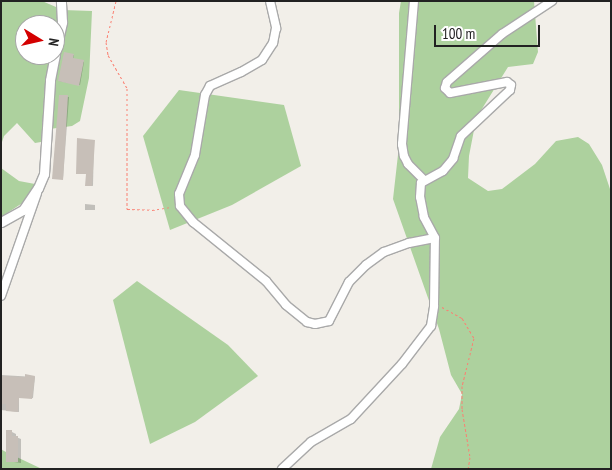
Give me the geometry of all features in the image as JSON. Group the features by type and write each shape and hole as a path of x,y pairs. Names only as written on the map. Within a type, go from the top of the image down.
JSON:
{"street":[{"path":"61,1 62,15"},
{"path":"270,1 276,28 273,43 262,60 210,86 204,95 195,154 179,194 180,206 193,222 266,281 286,305 307,322 315,324 329,321 349,282 366,264 384,252 409,243 435,238"},
{"path":"414,1 402,144 404,156 408,164 424,180"},
{"path":"282,469 311,442 351,419 366,405 421,341 431,326 434,302 435,238 424,217 419,189 424,180 443,171 453,159 461,136 510,90 511,85 507,82 450,93 445,88 447,82 502,34 552,1"},
{"path":"1,296 44,174 50,80 53,65"},
{"path":"1,222 23,210 38,188"}],"path":[{"path":"116,1 106,42 108,55 127,88 127,210 152,210 180,206"},
{"path":"434,302 462,318 474,338 462,386 462,409 470,457 468,469"}],"green space":[{"path":"1,1 42,1 63,10 92,11 89,78 80,121 72,126 42,130 41,142 35,143 17,123 4,136 1,145"},
{"path":"401,1 534,1 538,52 533,64 508,67 480,112 469,156 468,178 488,191 502,189 535,164 556,141 578,137 589,144 602,165 611,192 611,469 431,469 440,437 459,409 462,394 451,375 439,329 393,199 399,146 399,13"},
{"path":"179,90 284,105 301,166 232,205 170,230 143,136"},
{"path":"1,168 19,181 35,184 27,200 1,217"},
{"path":"137,281 228,345 258,376 195,422 150,444 113,300"},
{"path":"1,449 4,451 42,469 1,469"}],"building":[{"path":"65,52 74,54 73,58 84,60 79,86 58,81 61,65 65,65"},
{"path":"59,95 68,95 63,180 52,179"},
{"path":"77,138 95,140 92,186 85,186 86,174 76,174"},
{"path":"25,374 35,376 32,399 19,398 18,412 6,411 6,404 1,404 1,376 25,377"},
{"path":"6,430 12,430 12,436 18,436 18,462 6,462"}]}
